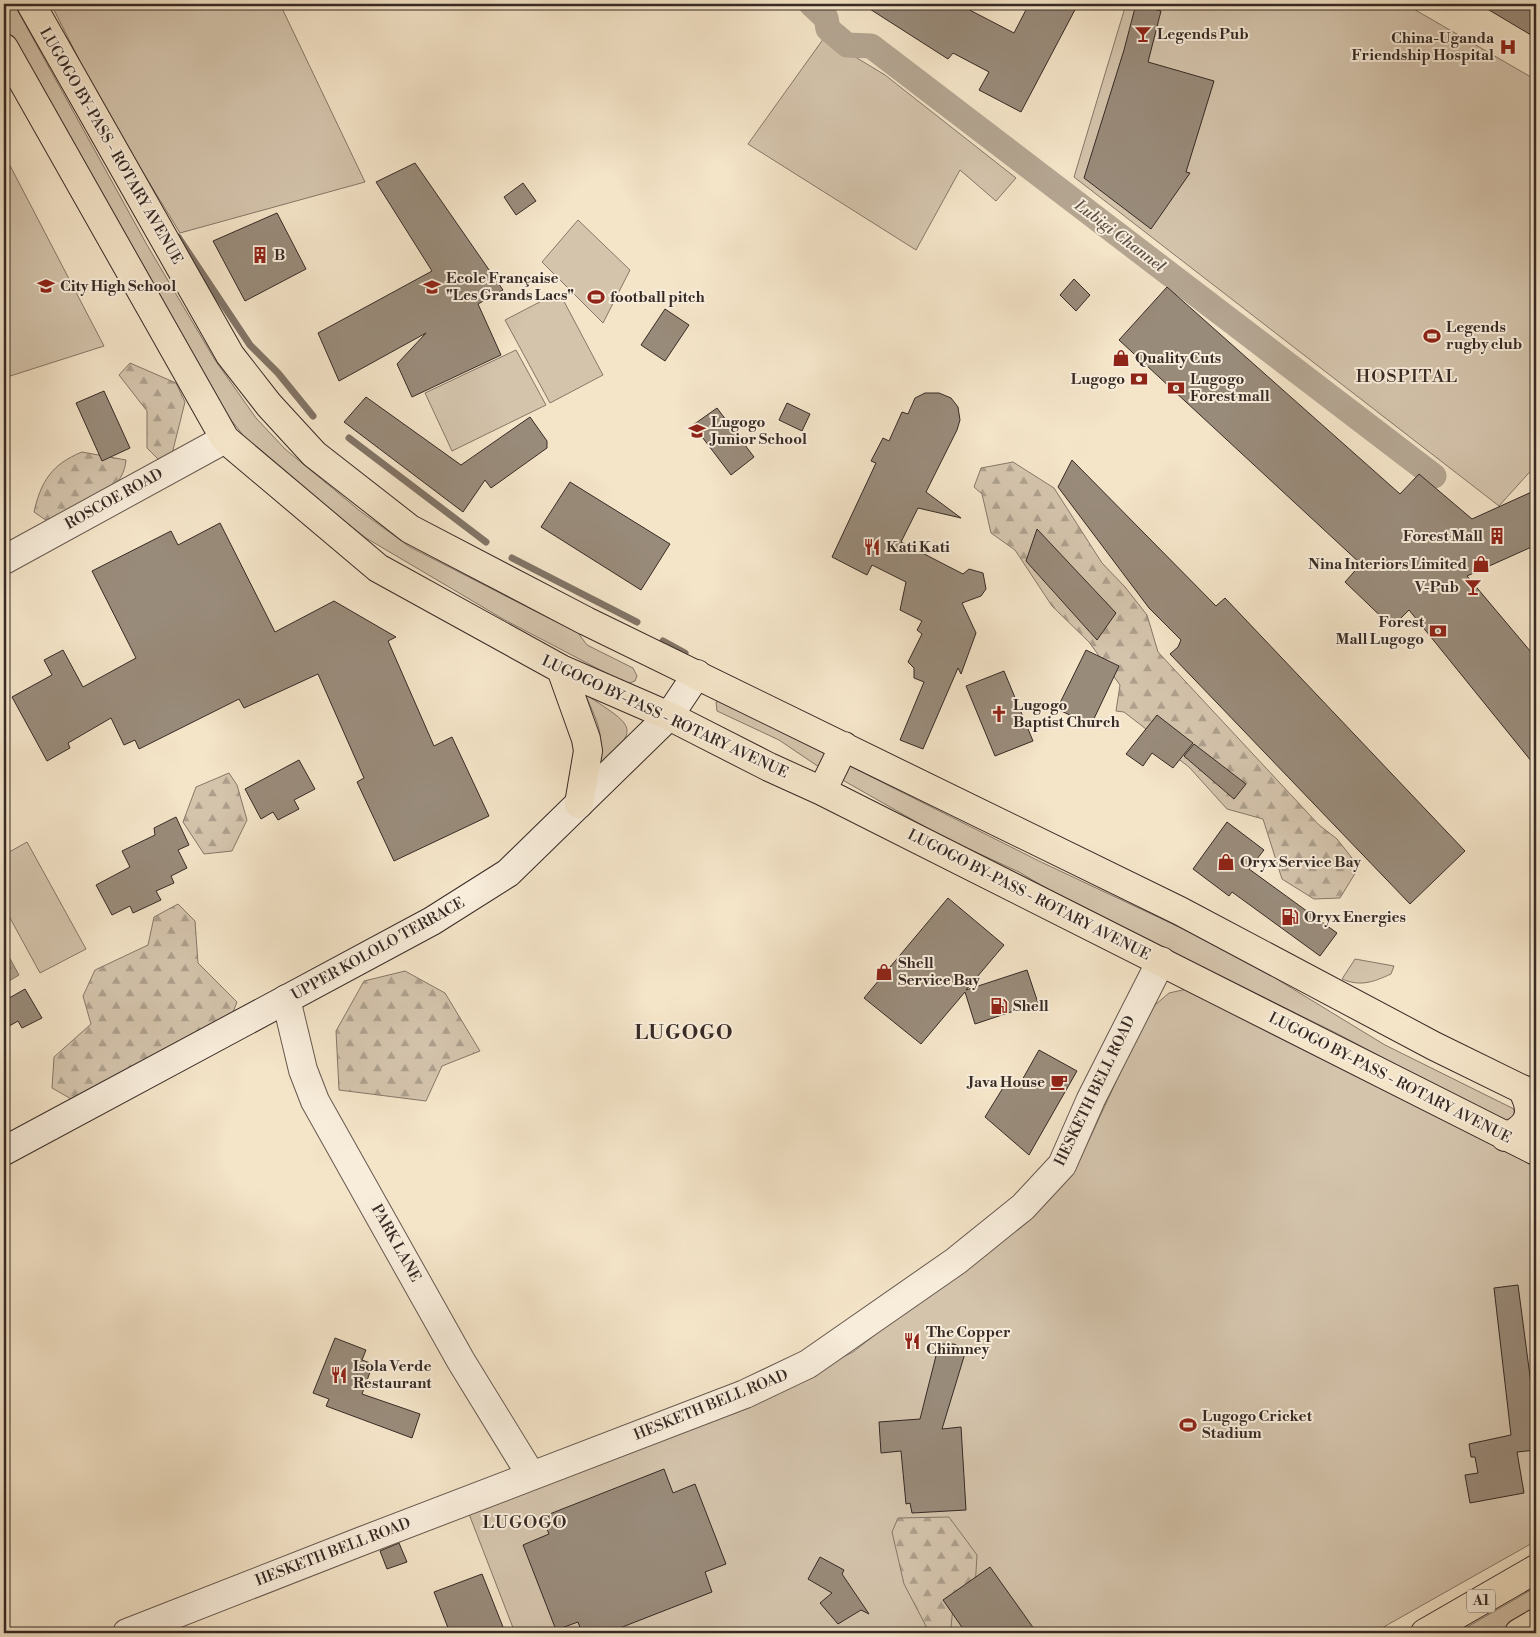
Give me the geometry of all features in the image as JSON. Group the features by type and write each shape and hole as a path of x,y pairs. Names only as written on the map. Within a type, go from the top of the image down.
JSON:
{"main road":[{"name":"LUGOGO BY-PASS - ROTARY AVENUE","path":"30,4 230,355 269,405 314,454 410,529 586,621 1180,911 1434,1046 1529,1093"},
{"name":"LUGOGO BY-PASS - ROTARY AVENUE","path":"4,48 225,439 378,568 561,669 669,716 768,767 822,790 1161,961 1505,1138 1536,1152"},
{"path":"561,669 581,723 588,751 579,804"},
{"path":"822,790 844,746"},
{"path":"1505,1138 1523,1128 1529,1117 1529,1093"},
{"name":"A1","path":"1425,1633 1536,1569"},
{"path":"1519,1633 1536,1623"}],"street":[{"name":"ROSCOE ROAD","path":"4,560 225,439"},
{"name":"UPPER KOLOLO TERRACE","path":"4,1151 432,921 508,874 669,716 697,674"},
{"name":"HESKETH BELL ROAD","path":"127,1633 531,1475 745,1394 808,1364 956,1261 1024,1207 1062,1165 1091,1099 1161,961"},
{"name":"PARK LANE","path":"286,1000 303,1070 316,1101 461,1361 531,1475"}],"green space":[{"path":"4,4 14,4 147,245 215,360 256,418 285,449 360,511 410,547 578,633 587,645 633,668 637,676 635,681 627,684 503,619 366,538 257,453 217,402 157,308 4,29"},
{"path":"51,4 280,4 365,182 180,233 102,105"},
{"name":"Legends rugby club","path":"1126,4 1405,4 1536,80 1536,465 1499,506 1074,177"},
{"path":"824,38 885,75 1016,178 996,201 960,170 916,250 748,144"},
{"path":"4,154 104,346 4,378"},
{"name":"football pitch","path":"578,220 630,270 603,323 542,262"},
{"path":"559,292 603,375 550,403 505,320"},
{"path":"516,350 546,405 452,451 425,393"},
{"path":"130,363 176,383 185,402 172,454 158,459 147,448 147,411 119,375"},
{"path":"82,452 126,460 123,472 117,483 97,500 50,523 34,512 40,491 55,468"},
{"path":"1013,462 1054,488 1102,563 1125,587 1147,615 1158,652 1319,825 1337,839 1359,867 1340,898 1314,899 1282,879 1263,819 1227,809 1189,767 1151,738 1146,729 1124,712 1116,711 1120,685 1089,642 1052,606 1015,550 991,533 982,494 974,487 981,468"},
{"path":"585,694 616,715 624,723 627,730 625,738 619,747 594,775 600,753 600,734 595,716"},
{"path":"720,701 1039,861 1234,953 1385,1045 1514,1109 1514,1116 1507,1123 1336,1033 1063,898 1019,872 943,837 816,765 779,740 717,711 716,702"},
{"path":"229,773 237,785 247,820 232,851 204,854 183,822 196,787"},
{"path":"27,842 86,949 40,973 4,907 4,855"},
{"path":"178,904 195,921 198,963 237,1002 218,1051 73,1100 52,1088 54,1057 91,1024 83,996 95,970 148,945 154,917"},
{"path":"1355,959 1394,966 1391,974 1373,981 1355,983 1342,979"},
{"path":"405,971 445,993 480,1051 442,1066 426,1101 339,1090 336,1031 364,981"},
{"path":"1187,989 1536,1164 1536,1541 1373,1633 515,1633 469,1514 770,1393 853,1352 1033,1212 1077,1166 1140,1030 1155,1005 1169,993"},
{"path":"949,1517 977,1555 975,1588 953,1606 951,1628 927,1628 904,1584 892,1532 898,1518"},
{"path":"1536,1587 1536,1611 1498,1633 1457,1633"}],"water":[{"path":"8,955 19,975 4,984 4,957"}],"building":[{"path":"862,4 958,4 1014,33 1029,4 1078,4 1021,112 979,90 989,72 953,53 948,59"},
{"path":"1136,4 1161,11 1148,62 1214,81 1186,172 1190,173 1151,229 1084,178 1124,50"},
{"path":"1479,4 1536,4 1536,38"},
{"path":"415,163 503,290 478,304 501,355 412,397 397,364 426,333 339,381 318,333 432,271 376,182"},
{"path":"523,183 536,201 516,215 504,197"},
{"name":"B","path":"277,213 306,269 245,301 213,241"},
{"path":"1074,279 1090,295 1076,311 1060,295"},
{"path":"1167,287 1400,494 1419,474 1472,519 1536,490 1536,545 1467,576 1536,658 1536,767 1409,610 1392,627 1345,582 1361,564 1119,340"},
{"path":"665,309 689,325 665,361 641,345"},
{"path":"104,391 130,448 102,461 76,403"},
{"path":"925,393 939,393 951,398 958,407 960,420 957,430 926,492 961,518 918,508 901,542 963,574 969,569 983,573 986,589 981,596 962,603 976,633 961,674 958,668 923,749 900,740 924,682 914,678 914,668 908,662 922,634 917,630 922,621 900,610 906,582 872,565 867,575 832,557 876,463 871,461 883,438 889,441 902,412 908,414 915,398"},
{"path":"366,397 461,465 530,417 547,441 547,448 491,488 485,480 463,512 344,422"},
{"path":"787,403 810,414 802,431 779,420"},
{"path":"717,408 754,457 731,475 693,425"},
{"path":"1072,460 1216,606 1225,598 1465,851 1410,904 1170,654 1178,647 1181,640 1149,608 1058,487"},
{"path":"570,482 670,544 641,590 541,527"},
{"path":"220,523 275,632 334,601 396,637 388,641 434,746 452,737 489,816 394,861 357,782 364,778 318,674 244,708 239,699 139,749 135,740 124,745 111,718 68,743 70,748 47,761 12,697 52,675 44,660 63,650 83,687 136,658 92,571 171,531 178,545"},
{"path":"1037,529 1116,613 1097,640 1026,561"},
{"path":"1086,650 1119,666 1091,725 1057,709"},
{"name":"Lugogo Baptist Church","path":"1004,671 1033,741 995,756 966,686"},
{"path":"1157,715 1193,743 1173,768 1152,753 1143,766 1126,754"},
{"path":"1194,744 1246,784 1234,799 1184,756"},
{"path":"299,760 315,789 294,800 299,809 278,820 273,812 261,819 245,789"},
{"path":"176,817 189,845 178,850 187,868 171,876 174,883 156,891 161,900 133,913 130,906 112,915 96,885 130,867 122,851 155,835 154,828"},
{"path":"1227,822 1264,850 1249,869 1337,933 1320,956 1232,892 1229,896 1193,869"},
{"path":"948,898 1004,945 966,990 1027,970 1038,1003 975,1024 965,992 921,1044 864,998"},
{"path":"25,989 42,1018 22,1028 18,1021 4,1029 4,1001"},
{"path":"1039,1050 1077,1071 1029,1155 985,1117 1006,1083 1017,1089"},
{"path":"1518,1285 1536,1422 1536,1450 1517,1452 1524,1493 1470,1503 1465,1475 1478,1473 1475,1457 1471,1457 1469,1444 1511,1435 1494,1288"},
{"path":"335,1338 366,1350 362,1360 373,1364 362,1394 420,1414 412,1438 326,1406 329,1399 313,1393"},
{"path":"939,1344 954,1344 966,1350 942,1429 961,1427 966,1510 912,1513 910,1503 906,1504 901,1451 881,1453 879,1422 920,1419"},
{"path":"664,1469 673,1493 695,1484 726,1564 705,1572 712,1592 607,1633 582,1633 578,1622 556,1630 523,1545 549,1534 542,1517"},
{"path":"399,1543 407,1562 387,1569 380,1551"},
{"path":"820,1557 844,1570 842,1574 869,1614 861,1610 838,1624 820,1603 832,1593 808,1579"},
{"path":"990,1567 1037,1633 966,1633 943,1600"},
{"path":"482,1574 503,1627 487,1633 450,1633 434,1592"}],"waterway":[{"name":"Lubigi Channel","path":"811,4 826,18 828,29 847,45 871,46 1434,476"},
{"path":"178,237 250,345 278,373 313,416"},
{"path":"349,438 486,542"},
{"path":"512,558 637,622"},
{"path":"663,641 685,653"}],"place":[{"name":"Legends Pub","path":"1143,34"},
{"name":"China-Uganda Friendship Hospital","path":"1508,47"},
{"name":"B","path":"260,255"},
{"name":"City High School","path":"46,286"},
{"name":"Ecole Française \"Les Grands Lacs\"","path":"432,287"},
{"name":"football pitch","path":"596,297"},
{"name":"Legends rugby club","path":"1432,336"},
{"name":"Quality Cuts","path":"1121,358"},
{"name":"Lugogo","path":"1139,379"},
{"name":"Lugogo Forest mall","path":"1176,388"},
{"name":"Lugogo Junior School","path":"697,431"},
{"name":"Forest Mall","path":"1497,536"},
{"name":"Kati Kati","path":"872,547"},
{"name":"Nina Interiors Limited","path":"1481,564"},
{"name":"V-Pub","path":"1473,587"},
{"name":"Forest Mall Lugogo","path":"1438,631"},
{"name":"Lugogo Baptist Church","path":"999,714"},
{"name":"Oryx Service Bay","path":"1226,862"},
{"name":"Oryx Energies","path":"1290,917"},
{"name":"Shell Service Bay","path":"884,972"},
{"name":"Shell","path":"999,1006"},
{"name":"Java House","path":"1059,1082"},
{"name":"The Copper Chimney","path":"912,1341"},
{"name":"Isola Verde Restaurant","path":"339,1375"},
{"name":"Lugogo Cricket Stadium","path":"1188,1425"}],"district":[{"name":"HOSPITAL","path":"1407,376"},
{"name":"LUGOGO","path":"684,1033"},
{"name":"LUGOGO","path":"525,1522"}]}
